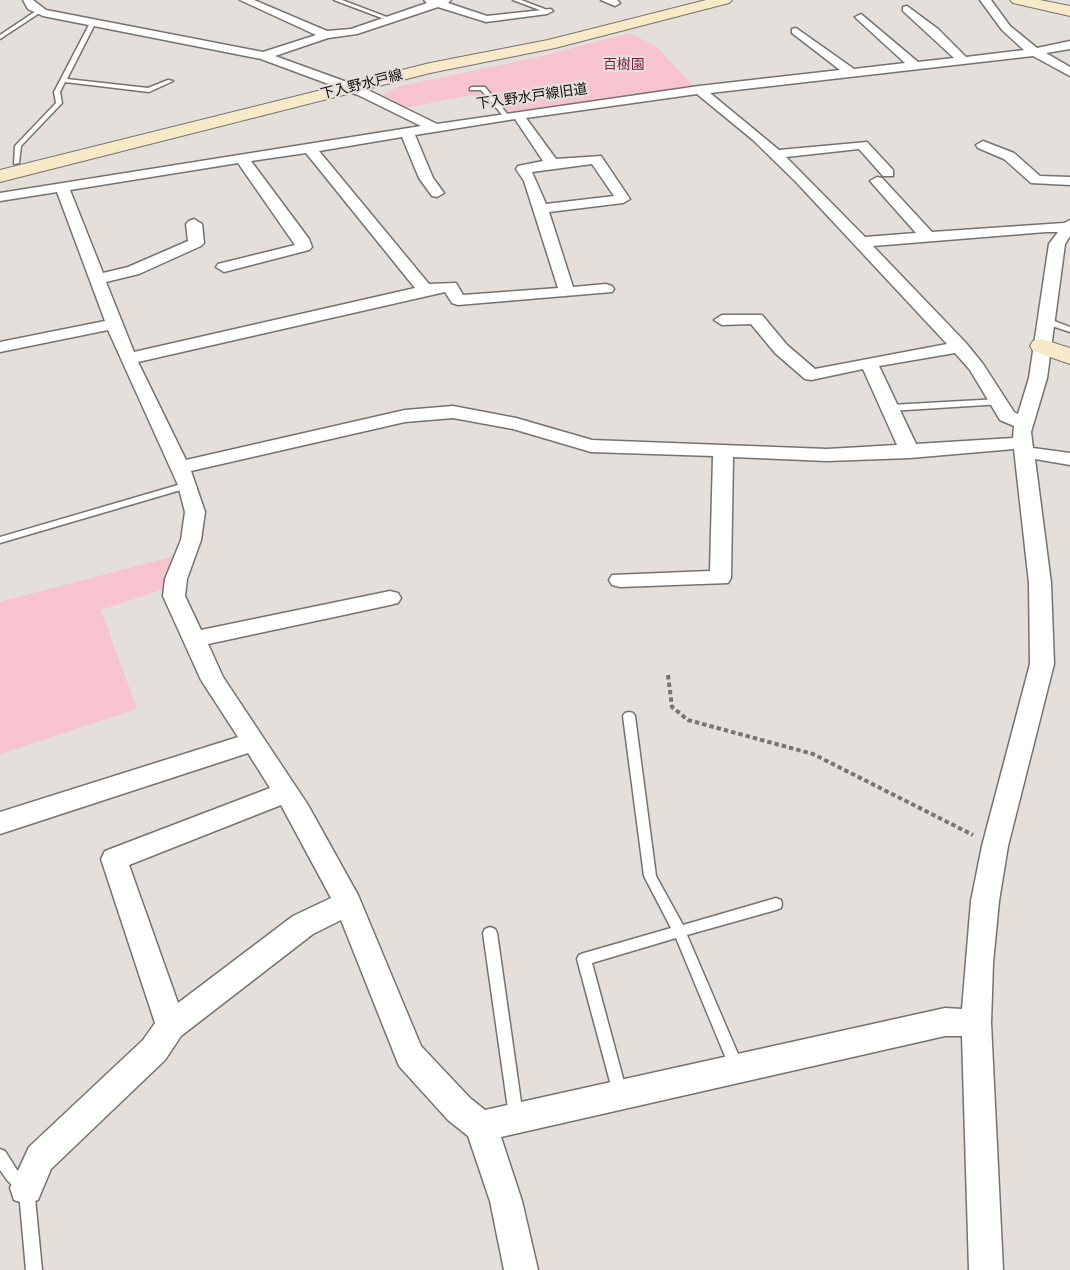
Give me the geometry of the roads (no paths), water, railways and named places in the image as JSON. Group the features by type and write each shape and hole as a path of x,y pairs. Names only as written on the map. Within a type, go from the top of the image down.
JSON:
{"main road":[{"name":"下入野水戸線","path":"8,169 684,0"},
{"name":"下入野水戸線","path":"347,86 549,45 724,0"},
{"path":"1018,0 1070,11"},
{"path":"1042,346 1070,357"}],"street":[{"path":"28,0 38,12 264,56 347,86 435,128"},
{"path":"245,0 326,35"},
{"path":"985,0 1006,28 1035,53 1070,72"},
{"path":"264,56 326,35 353,32 437,1 486,19 547,11"},
{"path":"907,9 934,31 962,60"},
{"path":"861,17 914,64"},
{"path":"796,31 850,72"},
{"name":"下入野水戸線旧道","path":"0,197 512,116 914,64 1035,53 1070,45"},
{"path":"699,90 775,154 862,242 960,347 1024,440"},
{"path":"512,116 552,164"},
{"path":"407,132 426,178 437,193"},
{"path":"775,154 862,145 928,237"},
{"path":"983,145 1008,156 1036,180 1070,181"},
{"path":"309,147 425,290"},
{"path":"224,267 304,247 301,238 241,158"},
{"path":"539,209 624,199 596,159 524,169 531,181 539,209 567,292"},
{"path":"8,169 27,193"},
{"path":"62,187 113,324 185,476 195,512 191,540 176,579 174,596 213,680 287,792 348,903 410,1056 459,1109 481,1126 506,1201 521,1270"},
{"path":"96,279 133,271 196,243 194,224"},
{"path":"862,242 1068,227"},
{"path":"986,1270 976,1023 985,901 995,846 1042,664 1040,583 1024,440 1038,378 1046,321 1063,256 1057,244 1068,227"},
{"path":"128,359 450,286 458,300 606,289"},
{"path":"722,320 756,319 781,349 810,375 869,362 960,347"},
{"path":"0,347 113,324"},
{"path":"869,362 910,452"},
{"path":"185,476 394,418 453,412 516,423 591,446 723,453 827,455 910,452 1024,440 1070,459"},
{"path":"620,580 720,578 723,453"},
{"path":"194,639 390,598"},
{"path":"0,823 253,742"},
{"path":"171,1026 114,859 287,792"},
{"path":"26,1188 40,1158 154,1050 171,1026 303,925 348,903"},
{"path":"481,1126 621,1097 737,1068 945,1022 976,1023"}],"lane":[{"path":"338,0 389,19"},
{"path":"516,0 547,11"},
{"path":"0,37 38,12"},
{"path":"8,169 18,146 59,104 57,92 93,22"},
{"path":"63,80 149,90 170,81"},
{"path":"472,89 483,88 512,116"},
{"path":"1046,321 1070,330"},
{"path":"890,408 999,402"},
{"path":"0,540 185,476"},
{"path":"629,716 650,876 680,933 737,1068"},
{"path":"621,1097 584,959 776,904"},
{"path":"490,933 517,1119"},
{"path":"0,1156 12,1174 26,1188 34,1270"}],"park label":[{"name":"百樹園","path":"624,66"}]}
